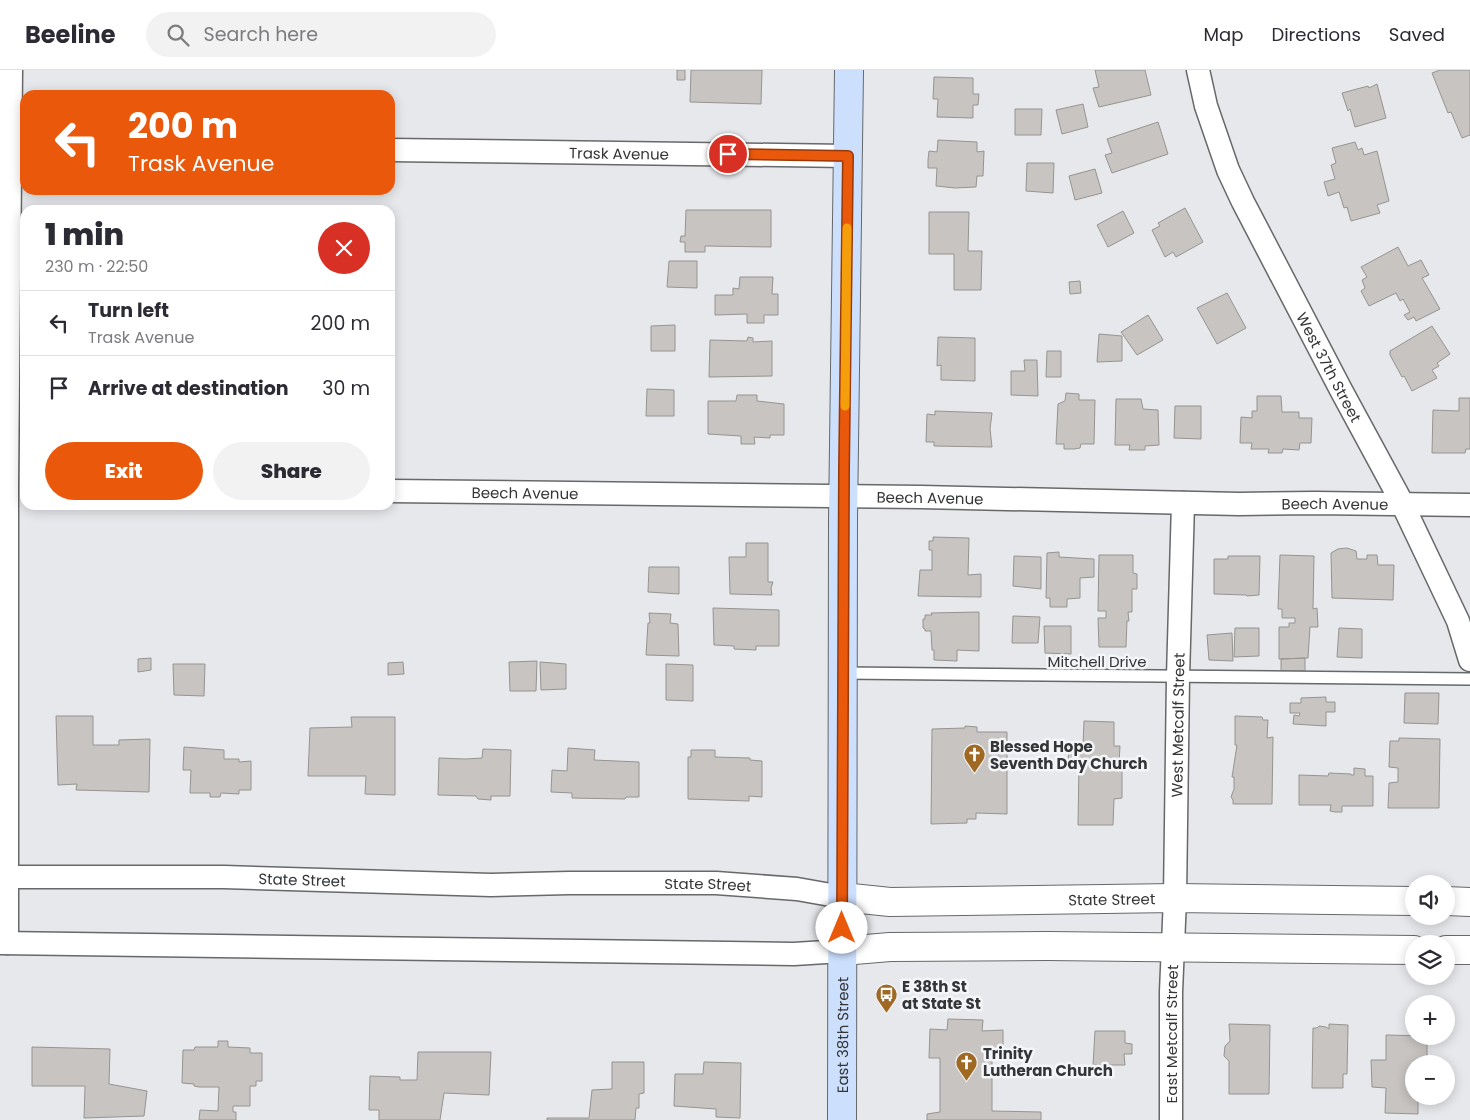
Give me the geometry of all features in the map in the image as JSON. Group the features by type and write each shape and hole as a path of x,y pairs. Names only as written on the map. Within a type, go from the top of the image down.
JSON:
{"main road":[{"name":"East 38th Street","path":"842,1120 844,497 849,70"}],"street":[{"path":"11,70 11,486 4,943 794,954 900,947 1047,946 1405,950"},
{"name":"West 37th Street","path":"1198,70 1206,106 1228,170 1243,202 1403,505 1458,621 1470,660"},
{"name":"Trask Avenue","path":"395,150 848,156"},
{"name":"Beech Avenue","path":"395,491 1182,503 1470,505"},
{"name":"West Metcalf Street","path":"1174,947 1182,503"},
{"name":"State Street","path":"4,877 224,877 491,885 569,882 716,882 797,889 842,898 890,902 1175,898 1405,901"},
{"path":"1455,901 1470,902"},
{"name":"East Metcalf Street","path":"1171,1120 1171,992 1174,947"},
{"path":"1455,950 1470,950"}],"lane":[{"name":"Mitchell Drive","path":"844,673 1470,679"}],"building":[{"path":"677,70 685,70 685,80 677,80"},
{"path":"691,70 762,70 761,104 690,102"},
{"path":"1095,70 1145,70 1151,95 1099,107 1093,88 1099,87"},
{"path":"1440,70 1470,70 1470,135 1462,138 1451,112 1448,113 1432,73"},
{"path":"934,77 973,78 973,94 979,94 978,105 973,105 973,118 937,117 938,99 933,99"},
{"path":"1377,84 1386,118 1355,127 1350,109 1348,111 1342,93 1368,86 1369,88"},
{"path":"1083,104 1088,127 1062,134 1056,110"},
{"path":"1015,109 1042,109 1041,135 1015,135"},
{"path":"1158,122 1168,154 1112,173 1105,155 1112,153 1107,139"},
{"path":"938,140 977,142 977,152 984,151 983,176 977,176 976,187 955,188 936,186 937,168 928,168 928,160 929,151 937,152"},
{"path":"1355,142 1358,150 1362,148 1364,155 1377,151 1389,201 1377,205 1380,213 1351,221 1347,207 1344,208 1339,192 1328,196 1324,182 1335,179 1331,165 1336,163 1332,148"},
{"path":"1027,163 1054,163 1053,193 1026,191"},
{"path":"1095,169 1102,193 1075,200 1069,176"},
{"path":"1185,208 1203,242 1176,257 1173,252 1165,257 1152,230 1160,226 1158,223"},
{"path":"686,210 771,210 771,247 705,246 705,252 685,252 685,242 680,242 681,236 685,236"},
{"path":"1123,211 1134,233 1108,247 1097,225"},
{"path":"929,212 969,212 968,251 982,251 981,290 954,290 954,254 929,254"},
{"path":"1398,247 1408,266 1421,260 1429,275 1422,278 1440,309 1416,321 1414,317 1408,320 1404,315 1410,312 1403,299 1400,301 1396,293 1369,306 1361,291 1365,288 1362,280 1367,277 1361,267"},
{"path":"669,261 697,261 697,288 667,287"},
{"path":"740,277 773,277 772,294 778,294 778,315 764,315 764,323 747,323 747,314 715,315 715,295 733,295 733,288 739,289"},
{"path":"1080,281 1081,293 1070,294 1069,282"},
{"path":"1227,293 1246,328 1217,344 1197,308"},
{"path":"1148,315 1163,340 1137,355 1121,332"},
{"path":"675,325 675,351 651,351 651,326"},
{"path":"1432,326 1450,354 1437,363 1439,366 1432,370 1437,378 1412,391 1404,376 1402,377 1390,355 1390,351"},
{"path":"1099,334 1122,336 1122,361 1097,362"},
{"path":"748,337 753,338 753,342 772,341 772,376 709,377 710,340 747,341"},
{"path":"938,337 975,338 975,381 941,380 941,365 937,366"},
{"path":"1047,351 1061,351 1061,377 1046,377"},
{"path":"1024,360 1037,360 1038,396 1011,395 1011,371 1025,371"},
{"path":"647,389 674,390 674,416 646,416"},
{"path":"1066,393 1079,394 1079,400 1095,400 1094,444 1081,444 1080,448 1064,449 1064,444 1056,444 1058,404 1065,401"},
{"path":"737,395 757,395 757,401 784,404 784,435 770,435 770,438 754,437 755,444 741,444 741,436 708,434 708,401 736,401"},
{"path":"1257,396 1281,396 1282,412 1299,412 1299,418 1312,418 1311,443 1300,443 1299,450 1283,449 1282,453 1268,453 1269,449 1251,449 1252,443 1240,443 1241,417 1252,418 1252,411 1257,411"},
{"path":"1459,398 1470,398 1470,449 1466,449 1465,453 1432,453 1433,410 1459,411"},
{"path":"1116,399 1141,399 1143,409 1158,410 1159,445 1145,446 1145,450 1129,450 1130,445 1115,445"},
{"path":"1175,406 1201,406 1201,439 1174,438"},
{"path":"935,411 992,413 990,429 992,447 934,446 934,442 926,442 927,414 935,415"},
{"path":"933,537 969,538 968,575 981,574 981,597 918,596 920,570 932,570 932,550 929,550 929,541 933,541"},
{"path":"746,543 768,543 768,582 773,582 771,588 772,595 730,594 729,557 746,557"},
{"path":"1347,548 1356,551 1357,559 1367,559 1367,555 1377,555 1378,565 1394,565 1393,600 1332,598 1331,553 1338,549"},
{"path":"1059,552 1059,557 1094,559 1094,577 1080,578 1080,598 1067,599 1067,607 1050,607 1050,598 1046,598 1047,553"},
{"path":"1099,555 1133,555 1133,573 1137,574 1137,589 1132,589 1132,612 1128,612 1129,621 1127,621 1126,647 1099,647 1098,618 1106,618 1106,611 1098,611"},
{"path":"1280,555 1314,556 1313,609 1317,608 1318,627 1310,627 1308,658 1279,659 1279,627 1289,627 1289,623 1295,623 1295,618 1282,618 1282,609 1278,609"},
{"path":"1014,556 1041,557 1041,589 1013,586"},
{"path":"1228,556 1260,556 1259,595 1214,594 1214,559 1228,559"},
{"path":"649,567 679,567 679,594 648,592"},
{"path":"713,608 779,610 779,646 756,646 756,650 734,649 734,646 714,645"},
{"path":"979,612 979,651 957,650 957,661 934,660 931,631 925,631 923,628 925,615 932,615 931,613"},
{"path":"649,613 671,614 670,623 678,624 679,656 646,655 648,623 650,623"},
{"path":"1013,616 1040,617 1038,643 1012,643"},
{"path":"1044,626 1071,626 1071,654 1045,653"},
{"path":"1235,628 1259,628 1259,656 1234,657"},
{"path":"1339,628 1362,629 1362,658 1337,657"},
{"path":"1232,633 1233,661 1209,660 1207,635"},
{"path":"151,658 151,670 138,672 138,659"},
{"path":"1305,658 1305,671 1281,671 1281,659"},
{"path":"537,661 536,691 510,691 509,662"},
{"path":"403,662 404,674 388,675 388,663"},
{"path":"540,662 566,664 566,689 541,690"},
{"path":"173,664 205,664 204,696 174,695"},
{"path":"666,664 693,665 693,701 666,700"},
{"path":"1405,693 1439,693 1438,724 1404,723"},
{"path":"1326,697 1326,702 1335,702 1335,712 1326,712 1326,726 1293,724 1294,715 1299,716 1300,713 1290,713 1290,703 1301,703 1301,698"},
{"path":"56,716 93,716 93,745 119,745 119,740 150,739 149,792 76,790 77,784 58,785"},
{"path":"1235,716 1262,717 1263,720 1268,720 1267,738 1273,737 1272,804 1233,804 1231,797 1234,789 1234,777 1232,777 1237,745 1235,745"},
{"path":"351,717 395,717 395,795 365,794 366,776 308,776 310,728 352,727"},
{"path":"1084,721 1114,722 1114,746 1120,746 1119,763 1113,764 1114,767 1122,766 1122,798 1114,799 1113,825 1078,825 1079,763 1068,763 1069,745 1083,745"},
{"path":"965,726 977,727 977,732 1007,732 1007,814 976,813 976,819 967,819 967,823 931,824 932,729 965,728"},
{"path":"1399,738 1440,739 1439,808 1388,808 1389,783 1398,782 1398,768 1389,767 1390,741 1399,741"},
{"path":"184,747 224,750 224,759 239,759 239,762 251,761 251,790 239,790 239,794 221,793 220,797 210,797 210,793 190,793 191,770 183,770"},
{"path":"568,748 595,750 594,760 639,762 639,797 626,797 625,799 572,798 572,793 551,792 552,770 567,771"},
{"path":"483,749 511,750 510,796 491,796 491,800 478,799 476,796 438,795 439,758 482,758"},
{"path":"691,750 715,750 715,757 750,758 750,760 762,761 762,797 749,796 749,801 688,799 688,757 691,757"},
{"path":"1354,768 1365,769 1365,776 1373,776 1373,806 1342,806 1342,812 1335,812 1330,811 1331,805 1299,805 1299,775 1328,776 1329,773 1354,775"},
{"path":"948,1019 983,1020 982,1031 1003,1030 1003,1059 992,1058 992,1111 1041,1112 1041,1120 927,1120 927,1114 940,1112 940,1058 929,1058 930,1029 947,1030"},
{"path":"1229,1024 1270,1025 1269,1094 1229,1094 1229,1061 1224,1056 1225,1046 1230,1041"},
{"path":"1329,1024 1348,1025 1347,1074 1343,1074 1343,1088 1312,1088 1313,1028 1319,1026 1329,1029"},
{"path":"1095,1031 1125,1031 1125,1043 1132,1044 1132,1054 1124,1054 1125,1065 1093,1065"},
{"path":"1386,1035 1405,1035 1405,1045 1427,1045 1427,1055 1405,1055 1405,1105 1418,1105 1418,1114 1385,1113 1386,1088 1372,1087 1371,1060 1386,1060"},
{"path":"218,1041 228,1041 228,1047 250,1048 250,1053 262,1053 262,1081 256,1081 256,1086 250,1086 250,1106 233,1106 233,1112 236,1112 236,1120 199,1120 200,1110 218,1111 219,1087 199,1087 194,1086 194,1084 182,1083 183,1050 194,1050 195,1047 218,1047"},
{"path":"32,1047 110,1049 109,1084 147,1091 144,1116 84,1118 85,1086 32,1086"},
{"path":"418,1052 491,1052 489,1095 444,1093 440,1120 379,1120 379,1110 369,1110 370,1076 400,1077 400,1080 417,1080"},
{"path":"612,1062 644,1062 644,1093 639,1094 639,1108 636,1108 635,1120 547,1120 547,1118 589,1118 592,1090 612,1089"},
{"path":"704,1062 741,1063 740,1118 716,1117 716,1109 674,1106 675,1074 703,1074"}],"slow traffic":[{"path":"845,406 847,228"}],"place":[{"name":"Blessed Hope Seventh Day Church","path":"974,774"},
{"name":"E 38th St at State St","path":"886,1014"},
{"name":"Trinity Lutheran Church","path":"967,1081"}],"route":[{"path":"728,154 848,156 844,470 842,928"}]}
